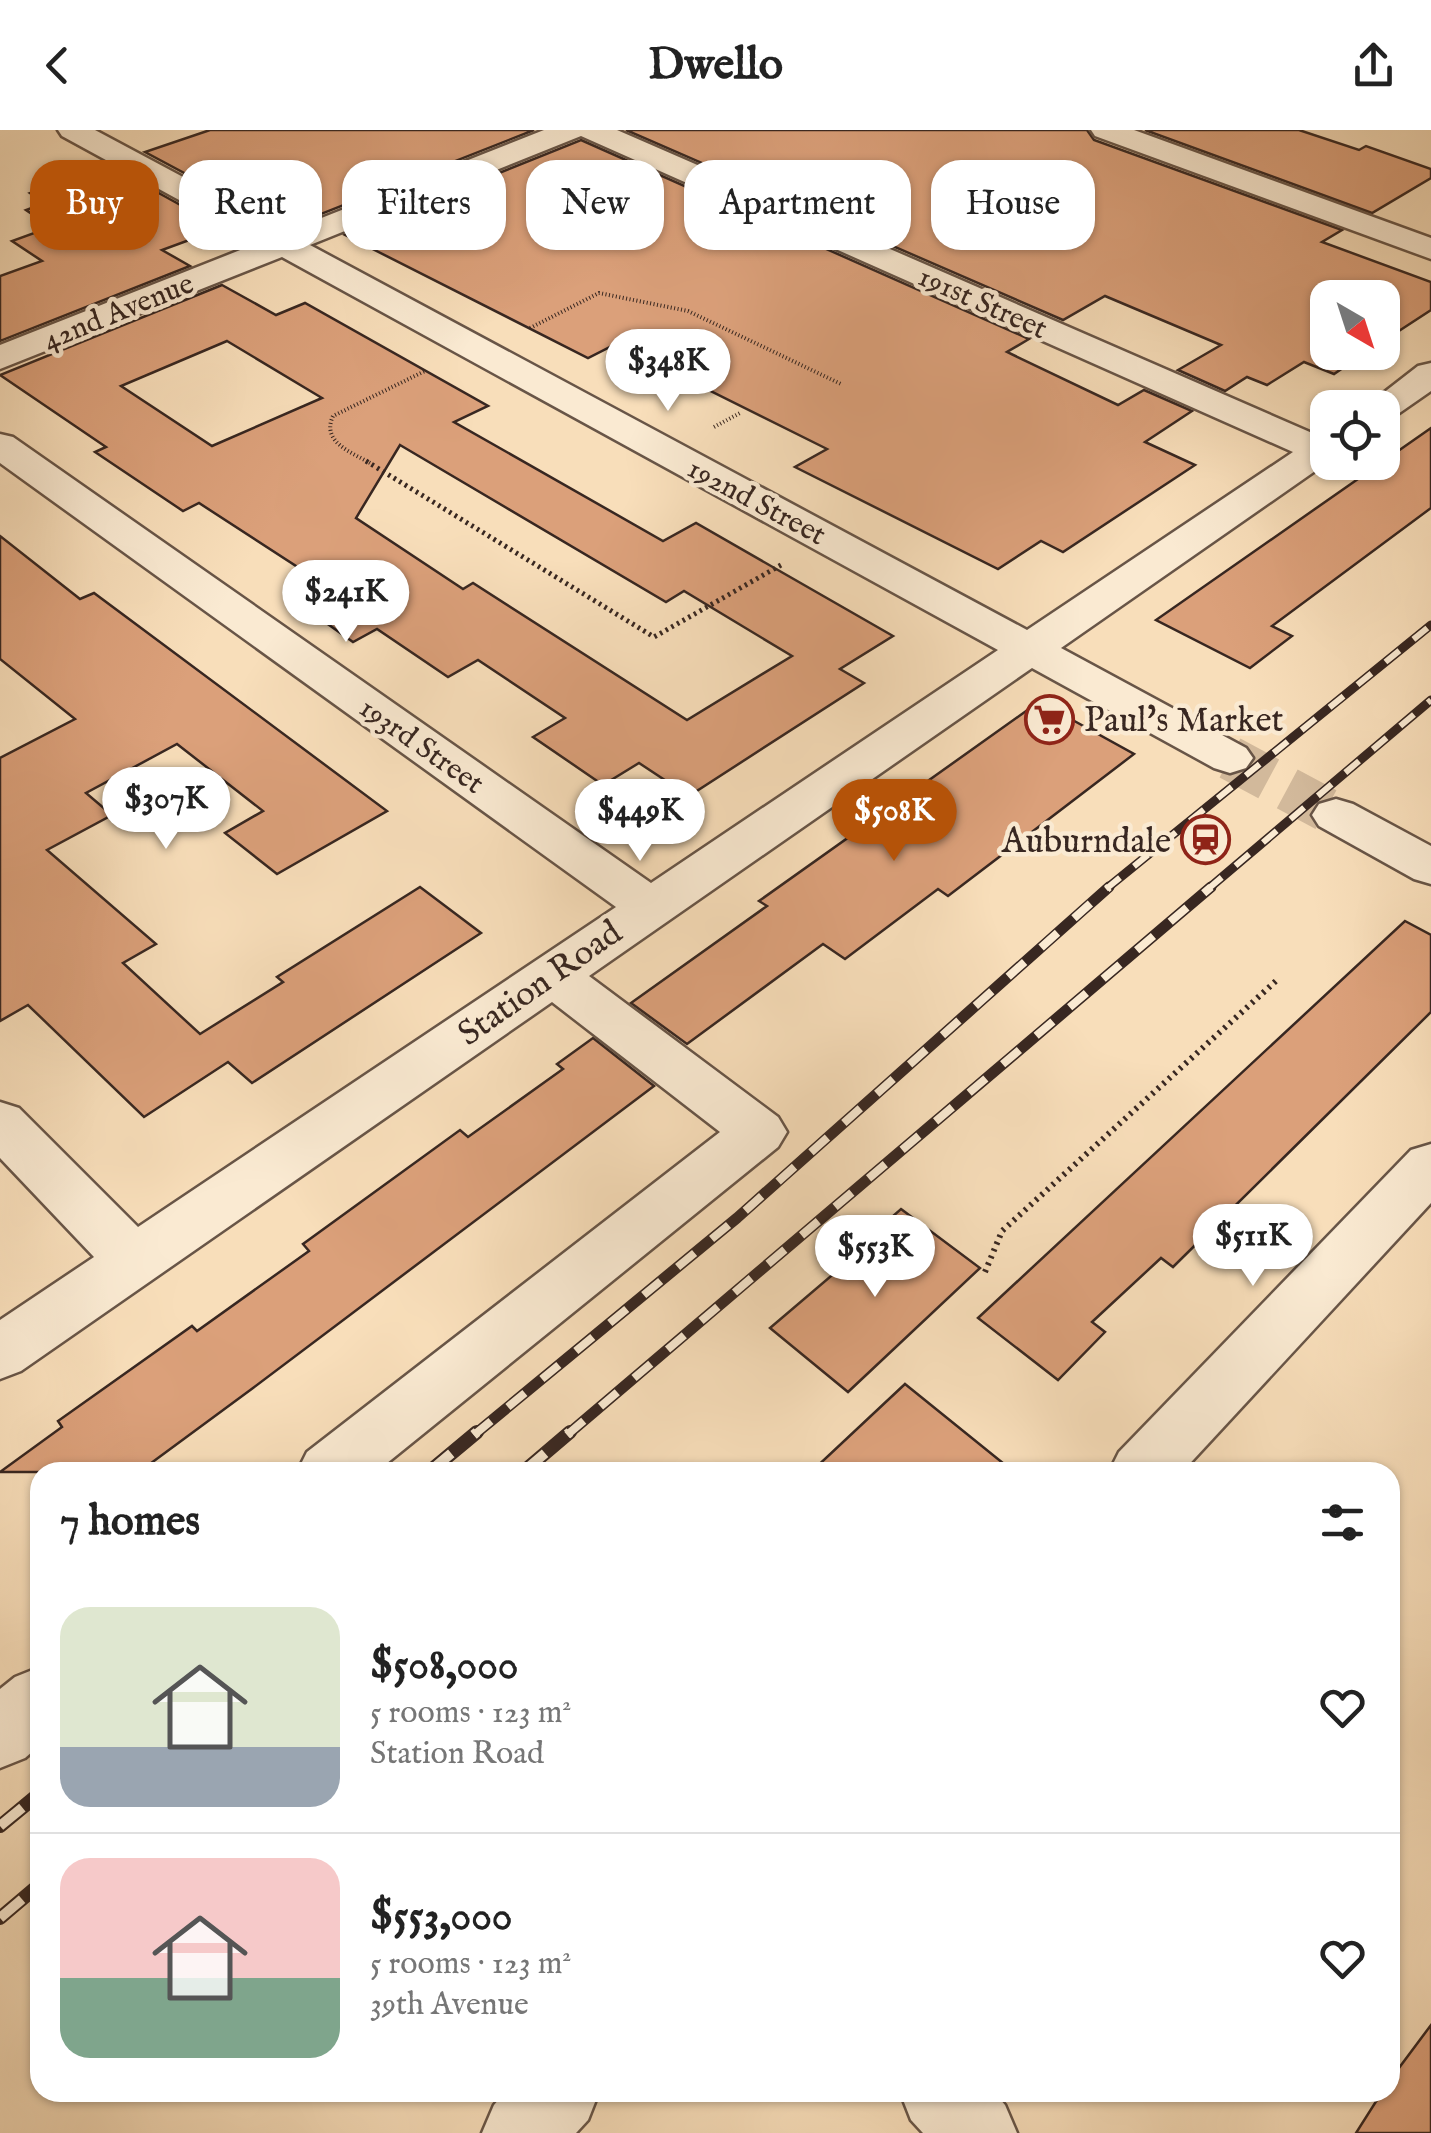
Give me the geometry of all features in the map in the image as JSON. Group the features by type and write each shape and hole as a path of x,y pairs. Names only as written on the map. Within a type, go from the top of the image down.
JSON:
{"street":[{"name":"192nd Street","path":"73,130 179,188"},
{"name":"42nd Avenue","path":"322,229 570,130"},
{"name":"191st Street","path":"592,130 1310,441"},
{"path":"1106,130 1431,250"},
{"name":"42nd Avenue","path":"0,358 270,250"},
{"name":"192nd Street","path":"292,250 1230,758"},
{"path":"1400,396 1431,374"},
{"name":"193rd Street","path":"0,445 648,906"},
{"name":"Station Road","path":"0,1353 1310,457"},
{"path":"1336,815 1431,867"},
{"path":"342,1462 759,1132 550,974"},
{"path":"0,1122 134,1261"},
{"path":"1150,1462 1431,1166"},
{"path":"0,1733 30,1710"},
{"path":"522,2133 551,2102"},
{"path":"948,2102 977,2133"}],"path":[{"path":"528,329 600,293 688,311 841,384"},
{"path":"607,373 656,350"},
{"path":"426,370 336,412 330,418 328,431 335,442 654,637 796,556"},
{"path":"985,1272 1002,1231 1277,980"}],"building":[{"path":"210,130 534,130 458,160 342,160 342,206 322,214 322,160 179,160 179,170 145,152"},
{"path":"626,130 1087,130 1094,140 1342,230 1322,242 1431,282 1431,310 1400,330 1400,280 1310,280 1310,364 1304,362 1267,385 1247,377 1225,391 1178,370 1221,345 1105,296 1063,320 902,250 911,250 911,160 695,160"},
{"path":"1145,130 1299,130 1359,150 1366,146 1431,169 1431,178 1372,213"},
{"path":"581,140 626,160 531,160"},
{"path":"526,162 526,250 664,250 664,177 684,186 684,250 829,250 1029,339 1007,352 1118,405 1144,390 1192,411 1145,442 1195,465 1063,552 1041,541 998,569 795,467 827,449 616,344 588,358 375,250 506,250 506,170"},
{"path":"159,193 179,204 179,244 162,250 190,266 0,341 0,276 42,261 12,241 30,235 30,250 159,250"},
{"path":"222,285 276,315 305,303 488,406 454,422 663,541 696,523 893,636 840,669 864,683 689,796 639,763 603,785 533,737 565,718 478,660 448,677 377,629 353,642 308,610 339,594 199,503 183,511 95,452 106,447 0,375","holes":["227,341 322,398 212,446 121,386","400,445 666,602 684,591 792,656 687,720 473,583 463,589 356,518"]},
{"path":"1431,428 1431,508 1272,626 1292,636 1250,668 1156,620 1357,480 1400,480 1400,450"},
{"path":"0,536 80,599 94,593 387,811 277,874 225,833 263,811 177,744 86,793 112,815 47,850 156,944 123,963 200,1034 283,982 277,977 420,887 481,933 252,1083 228,1062 144,1117 28,1005 0,1021 0,758 75,719 0,659"},
{"path":"1049,707 1134,754 948,896 938,889 845,959 823,944 687,1044 631,1003 767,906 759,901 1029,709"},
{"path":"1405,921 1431,935 1431,1012 1173,1267 1161,1258 1092,1322 1105,1332 1058,1380 978,1318"},
{"path":"593,1038 654,1086 153,1462 30,1462 30,1472 0,1472 62,1427 58,1421 192,1326 197,1331 309,1251 303,1244 460,1130 468,1137 563,1069 557,1064"},
{"path":"901,1209 980,1268 848,1392 770,1328 864,1248 860,1245"},
{"path":"905,1384 1002,1462 822,1462"},
{"path":"1431,2025 1431,2133 1356,2133 1376,2102 1400,2102 1400,2067"}],"tunnel":[{"path":"1230,758 1336,815"}],"railway":[{"path":"1106,889 1431,625"},
{"path":"1208,889 1431,700"},
{"path":"474,1435 737,1218 1109,887"},
{"path":"567,1435 1211,887"},
{"path":"441,1462 477,1432"},
{"path":"535,1462 570,1432"},
{"path":"0,1826 30,1801"},
{"path":"0,1918 30,1892"}],"place":[{"name":"Paul's Market","path":"1049,719"},
{"name":"Auburndale","path":"1206,840"}]}
